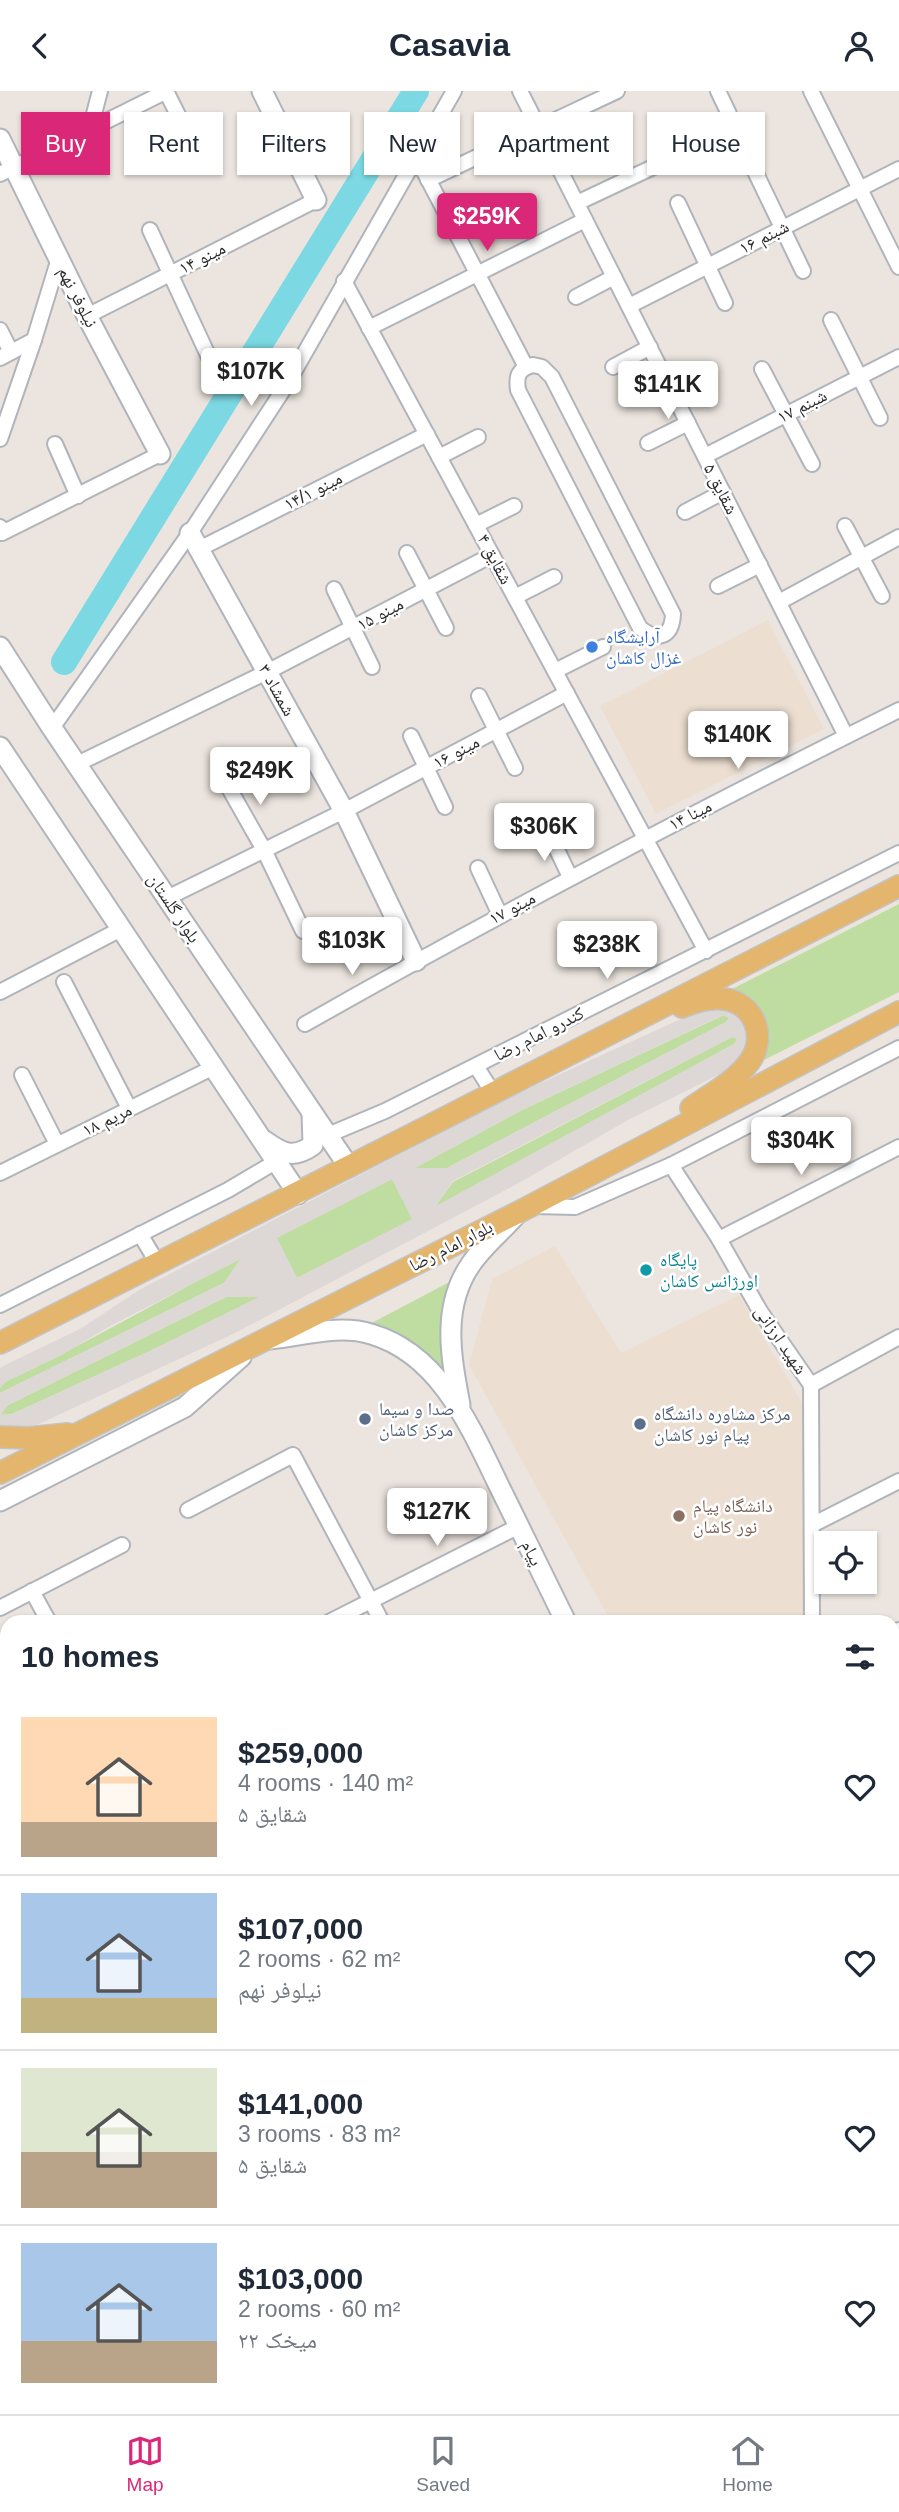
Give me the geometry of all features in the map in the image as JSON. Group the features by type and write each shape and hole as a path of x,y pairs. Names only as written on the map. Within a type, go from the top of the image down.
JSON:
{"main road":[{"path":"261,91 316,200"},
{"name":"نیلوفر نهم","path":"0,139 7,171 59,258 160,454"},
{"name":"شمشاد ۳","path":"195,541 344,811 416,961"},
{"name":"بلوار گلستان","path":"0,647 349,1167"},
{"path":"0,747 298,1194"},
{"path":"0,1343 298,1194 613,1030 899,886"},
{"path":"605,1166 732,1080 750,1062 757,1046 758,1028 754,1017 741,1005 724,999 699,1001 613,1030"},
{"name":"بلوار امام رضا","path":"0,1473 525,1209 899,1012"},
{"path":"264,1141 284,1152 303,1153 313,1145 312,1111"},
{"path":"460,1410 450,1349 452,1310 457,1292 472,1261 525,1209"},
{"path":"0,1501 185,1407 260,1344 349,1330 380,1337 416,1356 460,1410"},
{"path":"0,1353 20,1333"},
{"name":"پیام","path":"460,1410 563,1615"},
{"path":"0,1437 80,1433"}],"street":[{"path":"94,112 100,91"},
{"path":"110,119 166,91 176,112"},
{"path":"442,112 454,91"},
{"name":"شقایق ۵","path":"520,91 531,112"},
{"path":"573,112 617,91"},
{"path":"718,91 728,112"},
{"path":"811,91 899,267"},
{"path":"428,180 474,158"},
{"name":"شبنم ۱۶","path":"629,306 899,169"},
{"path":"577,203 647,170"},
{"path":"52,728 195,541 405,175"},
{"path":"426,175 526,367"},
{"name":"شقایق ۵","path":"563,175 846,736"},
{"path":"757,175 803,271"},
{"name":"مینو ۱۴","path":"87,316 316,200"},
{"path":"678,203 725,303"},
{"path":"369,327 585,220"},
{"path":"150,230 214,366"},
{"path":"0,439 59,258"},
{"path":"576,297 614,277"},
{"name":"شقایق ۴","path":"344,281 706,951"},
{"path":"831,320 880,418"},
{"path":"0,330 5,355 34,340"},
{"path":"613,367 650,347"},
{"name":"شبنم ۱۷","path":"705,456 899,357"},
{"path":"526,367 542,367 552,377 673,614 673,626 668,633 660,636 649,635 640,628 517,390 516,378 526,367"},
{"path":"761,369 812,464"},
{"path":"648,443 688,423"},
{"name":"مینو ۱۴/۱","path":"195,541 426,434"},
{"path":"439,457 478,437"},
{"path":"55,444 78,496"},
{"path":"1,530 78,496 160,454"},
{"path":"685,512 723,492"},
{"path":"476,525 514,506"},
{"path":"845,526 881,596"},
{"path":"779,602 899,537"},
{"path":"407,553 446,628"},
{"name":"مینو ۱۵","path":"77,764 267,672 492,555"},
{"path":"718,586 760,565"},
{"path":"515,597 554,577"},
{"path":"334,589 373,667"},
{"path":"555,671 603,647"},
{"name":"مینو ۱۶","path":"167,898 344,811 567,693"},
{"path":"478,697 515,768"},
{"name":"مینا ۱۴","path":"646,837 899,710"},
{"path":"411,736 445,807"},
{"path":"225,781 264,850 303,931"},
{"path":"549,833 570,877"},
{"name":"مینو ۱۷","path":"306,1024 416,961 646,837"},
{"name":"کندرو امام رضا","path":"328,1135 385,1111 899,853"},
{"path":"478,868 500,915"},
{"path":"0,992 121,929"},
{"path":"64,982 129,1108"},
{"path":"525,1209 575,1207 671,1165 899,1048"},
{"path":"476,1066 493,1093"},
{"name":"مریم ۱۸","path":"0,1173 214,1067"},
{"path":"22,1075 57,1144"},
{"path":"719,1239 899,1147"},
{"path":"0,1305 228,1190 277,1161"},
{"name":"شهید ارزانی","path":"671,1165 761,1311 811,1385 812,1615"},
{"path":"140,1234 158,1264"},
{"path":"811,1385 899,1337"},
{"path":"188,1510 293,1455 378,1615"},
{"path":"812,1525 899,1481"},
{"path":"342,1615 519,1526"},
{"path":"0,1608 122,1545"},
{"path":"32,1591 45,1615"}],"shaded area":[{"path":"768,620 824,729 656,814 600,706"},
{"path":"716,1005 742,1012 751,1044 732,1068 628,1120 517,1184 233,1334 26,1430 0,1430 0,1393 224,1283 241,1259 110,1326 60,1356 5,1382 0,1388 0,1368 5,1365 80,1329 139,1290 512,1096","holes":["723,1015 729,1018 726,1022 447,1168 415,1168 520,1111","732,1037 737,1039 734,1044 436,1206 453,1181","392,1179 412,1219 297,1278 277,1238","226,1297 259,1297 152,1350 12,1414 1,1415 8,1405"]},
{"name":"دانشگاه پیام نور کاشان","path":"555,1246 621,1353 739,1295 806,1410 806,1615 607,1615 469,1365 492,1279"}],"green space":[{"path":"899,904 899,992 764,1060 765,1048 730,990"},
{"path":"724,1015 729,1018 726,1022 447,1168 413,1169 520,1111"},
{"path":"732,1037 738,1039 734,1044 435,1207 453,1182"},
{"path":"392,1179 413,1219 297,1278 276,1238"},
{"path":"242,1257 224,1283 0,1393 5,1382"},
{"path":"455,1279 449,1377 368,1325"},
{"path":"226,1297 260,1297 12,1414 0,1415 8,1405"}],"waterway":[{"path":"64,662 416,91"}],"place":[{"name":"آرایشگاه غزال کاشان","path":"592,647"},
{"name":"پایگاه اورژانس کاشان","path":"646,1270"},
{"name":"صدا و سیما مرکز کاشان","path":"365,1419"},
{"name":"مرکز مشاوره دانشگاه پیام نور کاشان","path":"640,1424"},
{"name":"دانشگاه پیام نور کاشان","path":"679,1516"}]}
